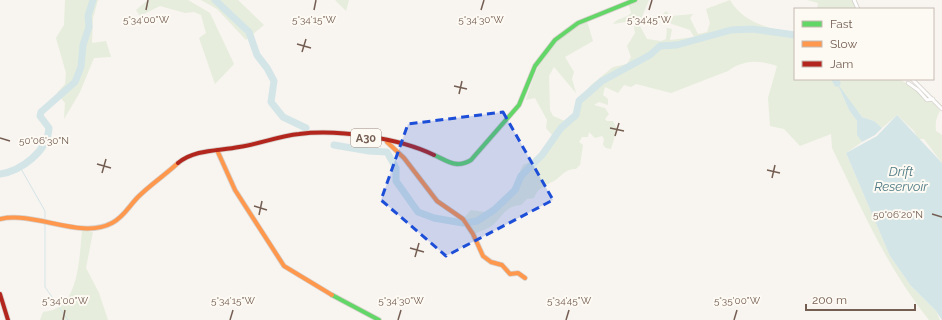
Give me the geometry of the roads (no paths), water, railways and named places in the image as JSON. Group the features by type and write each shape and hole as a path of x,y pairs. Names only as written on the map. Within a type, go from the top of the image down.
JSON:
{"main road":[{"name":"A30","path":"0,219 10,217 45,220 89,229 112,223 124,216 137,198 182,160 193,154 240,147 307,133 342,133 408,145 428,152 456,165 463,165 471,160 519,105 525,96 534,67 560,34 576,23 635,0"},
{"path":"387,142 404,158 437,201 463,220 473,234 483,256 491,262 502,265 510,274 518,273 520,276 525,278"},
{"path":"217,150 235,190 284,266 348,305 379,320"},
{"path":"0,294 8,320"}],"street":[{"path":"913,80 942,109"},
{"path":"908,83 918,90 927,100 933,99"}],"water":[{"path":"837,83 862,117 874,121 882,128 875,135 862,142 857,135 857,121 849,110"},
{"name":"Drift Reservoir","path":"897,115 942,163 942,320 936,311 911,286 890,256 846,153 877,136"}],"waterway":[{"path":"0,174 16,169 24,164 39,152 44,144 49,128 40,116 41,112 75,82 81,67 83,45 89,27 88,16 93,0"},
{"path":"215,0 249,32 257,55 267,68 274,81 271,102 283,117 306,128"},
{"path":"467,223 477,221 494,210 515,190 521,176 542,155 561,128 576,115 579,101 602,81 650,55 660,46 677,45 731,30 752,29 794,35"},
{"path":"334,145 369,151 387,152 396,168 396,181 418,212 434,218 463,223"},
{"path":"20,167 45,211 45,218"},
{"path":"45,222 45,287 68,320"}]}
